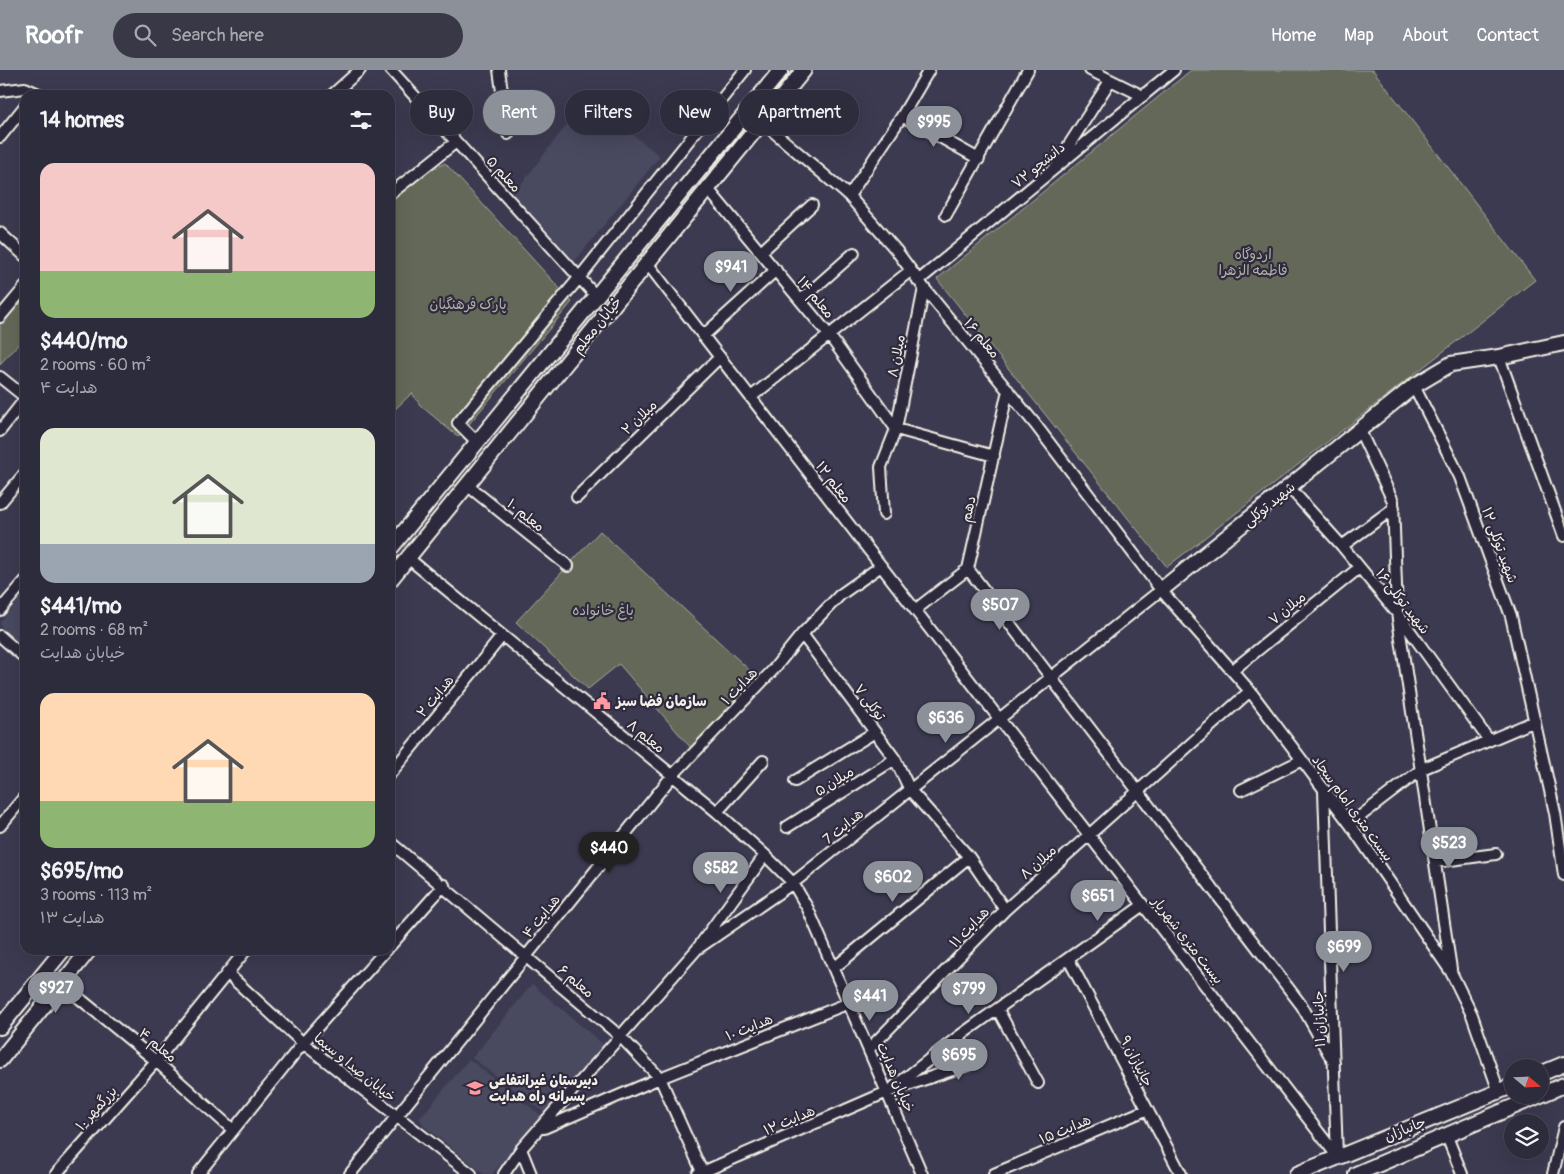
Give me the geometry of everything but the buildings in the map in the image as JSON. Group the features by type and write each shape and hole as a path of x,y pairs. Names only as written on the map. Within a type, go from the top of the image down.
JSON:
{"main road":[{"name":"خیابان معلم","path":"395,543 781,70"},
{"name":"خیابان معلم","path":"788,90 804,70"},
{"name":"خیابان معلم","path":"395,574 752,135"},
{"name":"شهید توکلی","path":"1161,590 1414,386 1451,364 1499,357 1564,342"},
{"path":"0,1027 59,955"},
{"path":"0,1060 86,955"},
{"path":"1549,1070 1564,1064"},
{"name":"جانبازان","path":"1356,1174 1564,1085"},
{"name":"جانبازان","path":"1297,1174 1337,1156 1504,1089"}],"street":[{"path":"338,90 360,70"},
{"name":"معلم ۵","path":"391,70 596,296"},
{"path":"499,70 502,90"},
{"path":"477,442 458,423 579,278 746,70"},
{"path":"946,214 1028,70"},
{"path":"1090,70 1143,96"},
{"name":"دانشجو ۷۲","path":"921,285 1174,70"},
{"path":"849,196 902,116 925,72"},
{"path":"1053,171 1110,81"},
{"path":"0,91 25,88 29,90"},
{"path":"0,137 20,112"},
{"path":"902,116 979,159"},
{"name":"معلم ۱۶","path":"777,135 849,196 896,250 921,285 1008,390 1161,590"},
{"path":"395,190 456,142"},
{"name":"معلم ۱۴","path":"708,189 829,334 896,429"},
{"path":"761,252 812,205"},
{"path":"0,233 20,251"},
{"path":"801,300 854,253"},
{"name":"معلم ۱۲","path":"647,263 999,718"},
{"path":"703,336 776,270"},
{"path":"751,397 910,271"},
{"name":"میلان ۸","path":"884,514 881,467 896,429 921,285"},
{"path":"0,317 20,293"},
{"name":"میلان ۲","path":"577,497 720,357"},
{"path":"1499,357 1564,536"},
{"path":"0,376 20,394"},
{"name":"شهید توکلی ۱۲","path":"1414,386 1460,477 1511,616 1555,814 1564,875"},
{"name":"دهم","path":"968,569 1008,390"},
{"path":"0,431 20,405"},
{"path":"896,429 994,456"},
{"path":"1360,431 1393,500 1397,613 1422,769 1451,972"},
{"path":"0,503 20,479"},
{"name":"معلم ۱۰","path":"467,486 568,566"},
{"name":"شهید توکلی ۱۶","path":"1289,487 1342,546 1397,613 1488,739"},
{"path":"1342,546 1394,508"},
{"name":"معلم ۸","path":"408,558 718,812 793,883"},
{"name":"هدایت ۱","path":"672,776 773,670 802,634 840,595 881,566"},
{"name":"میلان ۷","path":"1233,670 1359,568"},
{"path":"915,610 968,569 1302,1006 1334,1062"},
{"path":"0,610 20,587"},
{"name":"بیست متری امام سجاد","path":"1161,590 1250,691 1350,824 1451,972 1472,1015 1498,1092"},
{"name":"شهید توکلی","path":"999,718 1161,590"},
{"name":"توکلی ۷","path":"802,634 895,759 910,790 969,857 1004,910"},
{"path":"0,636 20,654"},
{"name":"هدایت ۲","path":"395,768 502,636"},
{"name":"میلان ۸","path":"1004,910 1250,691"},
{"name":"هدایت 7","path":"697,949 793,883 999,718"},
{"name":"بیست متری شهریار","path":"999,718 1337,1156"},
{"path":"1350,824 1422,769 1488,739 1535,721"},
{"path":"795,781 875,732"},
{"name":"میلان ۵","path":"787,827 895,759"},
{"path":"1241,790 1302,760"},
{"path":"718,812 763,761"},
{"name":"هدایت ۴","path":"350,1174 672,776"},
{"name":"جانبازان ۱۱","path":"1324,791 1337,1156"},
{"path":"0,826 20,802"},
{"name":"معلم ۶","path":"395,846 444,885 620,1037 660,1078 701,1174"},
{"path":"1435,862 1496,854"},
{"path":"504,1174 521,1149 541,1130 697,949 765,855"},
{"path":"834,968 969,857"},
{"name":"خیابان هدایت","path":"793,883 808,909 922,1174"},
{"path":"395,940 444,885"},
{"path":"888,1092 958,1037 1069,960 1143,905"},
{"name":"هدایت ۱۱","path":"869,1050 1004,910"},
{"name":"بزرگمهر ۱۰","path":"56,1174 156,1061 242,955"},
{"path":"198,1174 303,1043 382,955"},
{"name":"جانبازان ۹","path":"1069,960 1181,1174"},
{"name":"خیابان صدا و سیما","path":"228,973 303,1043 396,1118 471,1174"},
{"name":"معلم ۴","path":"62,984 156,1061 234,1130"},
{"name":"هدایت ۱۰","path":"541,1130 660,1078 849,1003"},
{"path":"998,1010 1038,1083"},
{"path":"888,1092 970,1064 973,1059 958,1037"},
{"name":"هدایت ۱۲","path":"701,1174 888,1092"},
{"name":"هدایت ۱۵","path":"994,1174 1146,1110"},
{"path":"1553,1174 1564,1127"},
{"path":"1446,1134 1462,1174"},
{"path":"521,1149 531,1174"}],"shaded area":[{"path":"565,127 565,135 634,135 660,156 575,261 509,200"},
{"path":"20,599 20,644 2,630 0,622"},
{"path":"532,984 604,1045 546,1114 472,1058"},
{"name":"دبیرستان غیرانتفاعی پسرانه راه هدایت","path":"469,1059 543,1117 492,1174 484,1174 423,1125 420,1118"}],"green space":[{"name":"اردوگاه فاطمه الزهرا","path":"1191,70 1373,70 1535,280 1167,567 937,279"},
{"name":"پارک فرهنگیان","path":"445,163 572,302 458,437 420,405 412,393 395,409 395,190"},
{"path":"20,303 20,342 0,364 0,325"},
{"name":"باغ خانواده","path":"600,531 759,679 691,748 619,664 588,689 516,622"}],"place":[{"name":"سازمان فضا سبز","path":"602,701"},
{"name":"دبیرستان غیرانتفاعی پسرانه راه هدایت","path":"475,1088"}]}
